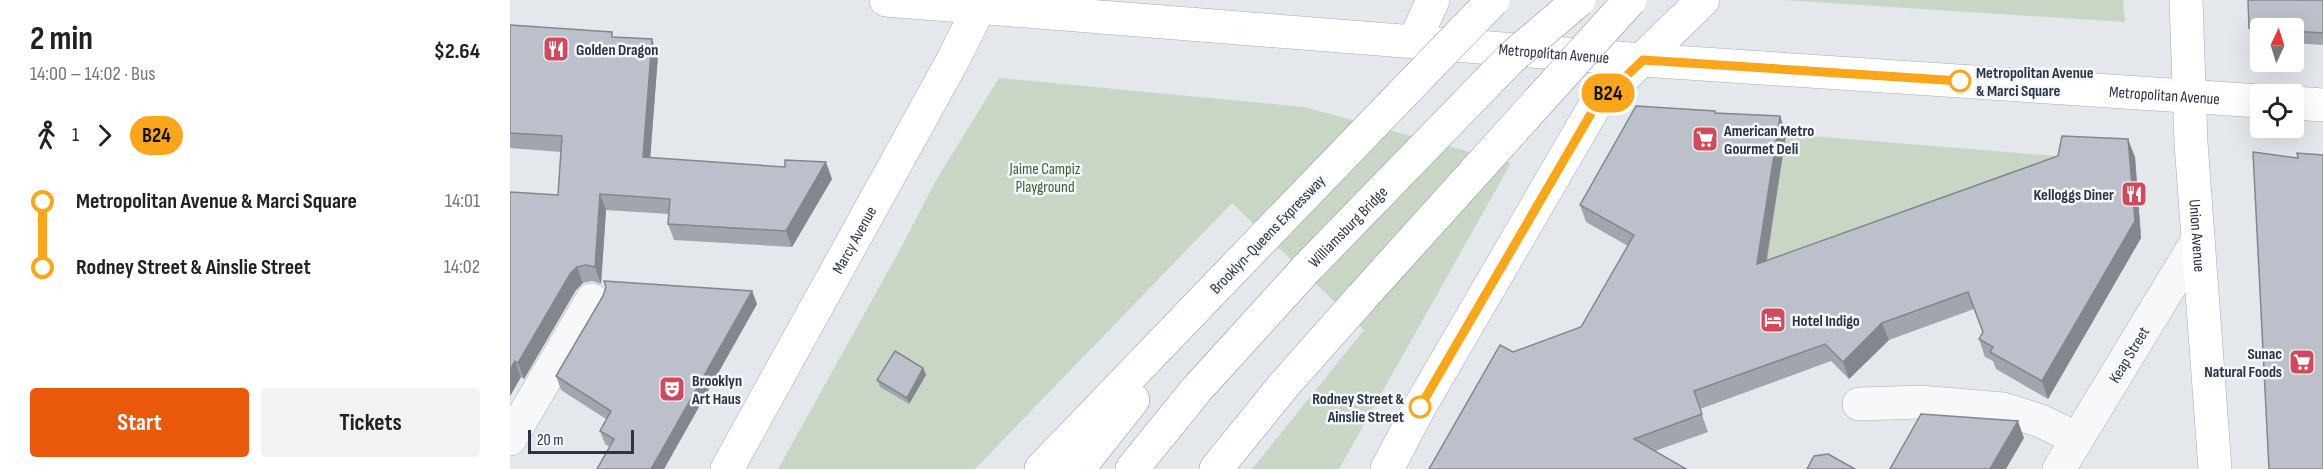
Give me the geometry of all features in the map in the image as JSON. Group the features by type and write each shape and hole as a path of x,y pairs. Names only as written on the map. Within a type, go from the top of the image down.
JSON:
{"main road":[{"name":"Metropolitan Avenue","path":"886,0 1643,60 2250,100"},
{"path":"1414,42 1433,0"},
{"name":"Brooklyn-Queens Expressway","path":"1041,469 1493,0"},
{"name":"Williamsburg Bridge","path":"1132,469 1197,389 1306,268 1511,58 1579,0"},
{"path":"1216,469 1284,385 1630,0"},
{"path":"1387,469 1425,398 1596,105 1703,0"},
{"name":"Union Avenue","path":"2186,0 2191,143 2216,469"},
{"name":"Marcy Avenue","path":"727,469 953,60 979,8"},
{"path":"2304,104 2323,105"},
{"path":"1078,469 1268,233"}],"street":[{"name":"Keap Street","path":"2059,469 2198,240"},
{"path":"510,439 592,300"},
{"path":"1859,404 1920,402 2003,409 2041,421 2077,439"}],"green space":[{"path":"1783,0 2123,0 2125,22"},
{"name":"Jaime Campiz Playground","path":"999,78 1304,107 1511,163 1339,469 1252,469 1364,330 1232,203 975,469 778,469 935,182"},
{"path":"1786,134 2068,157 1763,281"}],"building":[{"path":"2248,0 2323,0 2323,33 2304,32 2304,18 2250,18 2249,28"},
{"path":"510,25 612,32 612,37 652,39 643,157 785,167 785,160 826,162 786,231 668,224 670,199 600,194 595,267 586,265 577,267 570,274 518,363 515,361 510,370 510,192 558,195 562,136 510,133"},
{"name":"Hotel Indigo","path":"1636,106 1780,116 1757,264 2058,156 2062,136 2128,139 2135,221 2042,381 1990,352 1993,347 1979,339 1983,332 1968,292 1882,323 1843,362 1825,344 1694,391 1702,414 1634,439 1686,469 1429,469 1500,345 1513,352 1581,327 1634,235 1580,205"},
{"path":"2253,152 2298,158 2297,153 2323,155 2323,469 2269,469"},
{"path":"604,281 752,291 651,469 597,469 614,439 600,431 611,411 556,376 603,296 606,287"},
{"path":"895,351 923,368 907,398 877,380"},
{"path":"1921,414 2018,421 1990,469 1890,469"},
{"path":"1828,454 1855,469 1807,469 1814,456"}],"bus line":[{"name":"B24","path":"1420,407 1596,105 1643,60 1960,81"}],"place":[{"name":"Golden Dragon","path":"556,49"},
{"name":"Metropolitan Avenue & Marci Square","path":"1960,81"},
{"name":"American Metro Gourmet Deli","path":"1705,139"},
{"name":"Kelloggs Diner","path":"2134,194"},
{"name":"Hotel Indigo","path":"1773,320"},
{"name":"Sunac Natural Foods","path":"2302,362"},
{"name":"Brooklyn Art Haus","path":"672,389"},
{"name":"Rodney Street & Ainslie Street","path":"1420,407"}]}
